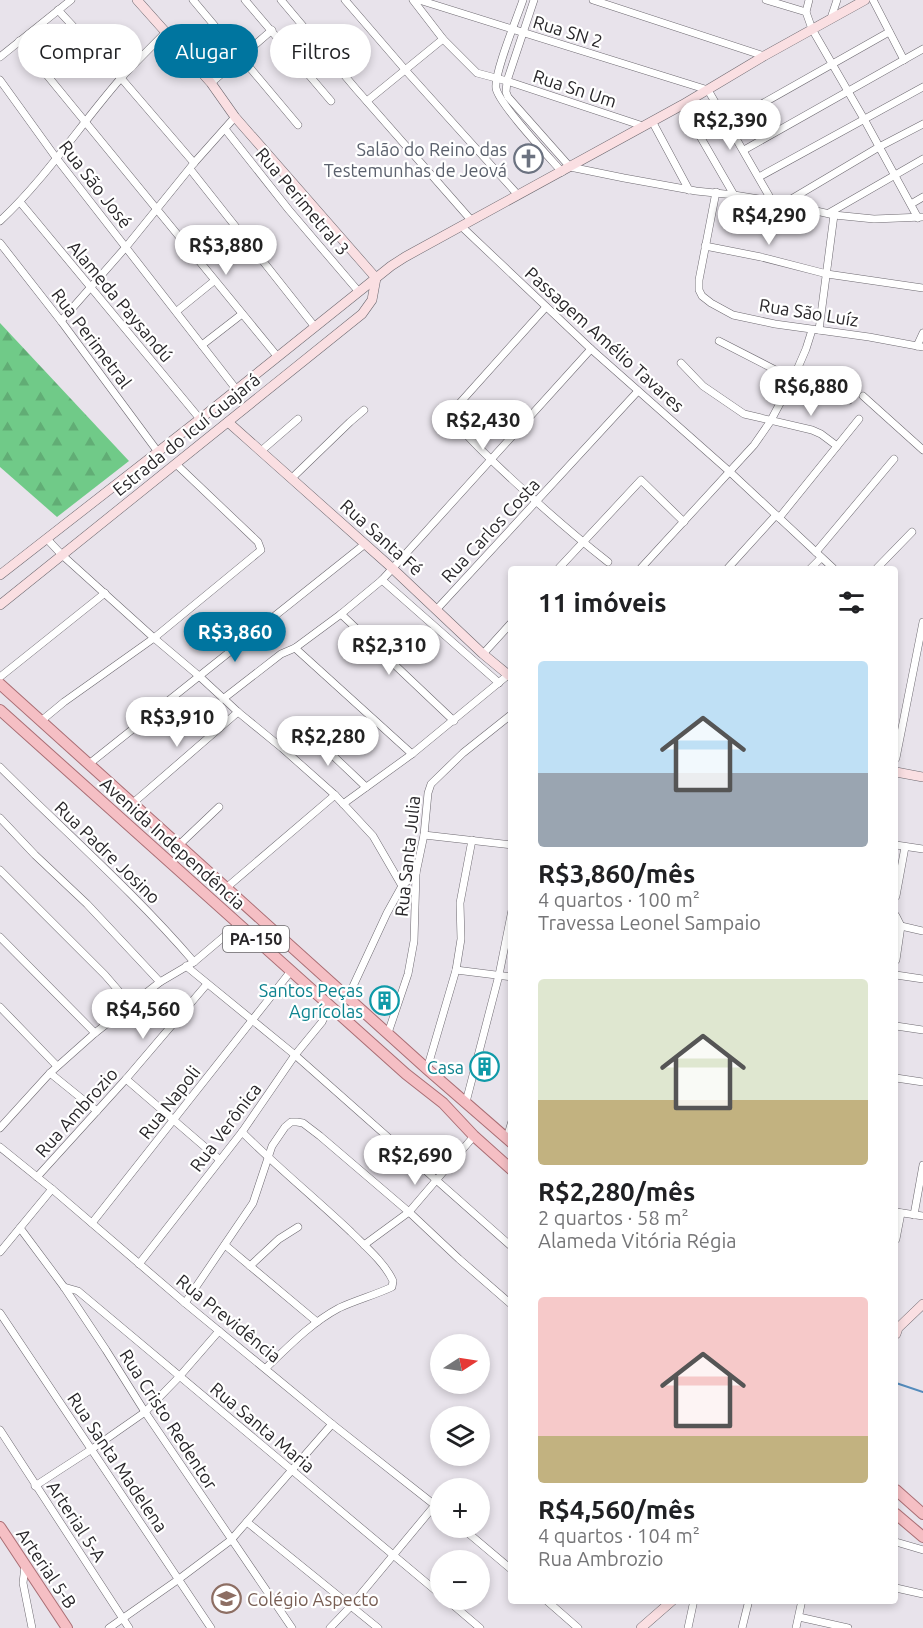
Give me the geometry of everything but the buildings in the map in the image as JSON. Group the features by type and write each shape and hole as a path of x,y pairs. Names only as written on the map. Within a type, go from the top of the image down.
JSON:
{"main road":[{"path":"137,0 159,24"},
{"name":"Estrada do Icuí Guajará","path":"0,575 405,256 648,124 862,1"},
{"path":"206,78 236,117 376,278 372,300 367,308"},
{"path":"359,292 364,296 367,308"},
{"name":"Estrada do Icuí Guajará","path":"0,605 367,308"},
{"name":"Rua Santa Fé","path":"228,422 508,674"},
{"name":"Avenida Independência","path":"0,684 508,1140"},
{"name":"Avenida Independência","path":"0,710 406,1074 443,1102 474,1136 508,1166"},
{"path":"45,750 59,737"},
{"path":"898,772 923,777"},
{"path":"898,1328 923,1304"},
{"path":"898,1492 923,1514"},
{"path":"898,1516 923,1537"},
{"name":"Arterial 5-B","path":"0,1527 67,1628"},
{"path":"641,1628 668,1604"}],"street":[{"path":"40,24 71,0"},
{"path":"193,0 212,24"},
{"path":"245,0 270,28"},
{"path":"281,0 471,220"},
{"path":"345,0 405,70 519,195"},
{"name":"Rua Sn Um","path":"413,0 443,39 477,73 648,124"},
{"name":"Rua SN 2","path":"419,0 708,90"},
{"path":"523,0 496,86 500,98 566,169 689,190 772,201 831,214 874,219 920,218"},
{"path":"534,0 507,81 506,92 566,169"},
{"path":"593,0 764,56"},
{"path":"766,0 806,12"},
{"path":"809,0 806,12 812,29 920,218"},
{"path":"831,18 837,0"},
{"path":"873,0 904,60"},
{"path":"58,10 71,24"},
{"path":"258,42 270,32"},
{"path":"728,123 889,32"},
{"path":"367,101 443,39"},
{"path":"0,57 18,42"},
{"path":"142,57 154,44"},
{"path":"744,150 923,49"},
{"path":"49,78 277,356"},
{"path":"0,221 20,202 57,159 121,78 192,166 315,327"},
{"path":"210,83 216,78"},
{"path":"257,78 298,125"},
{"path":"312,78 331,101"},
{"name":"Rua São José","path":"0,80 57,159 236,389"},
{"path":"759,177 923,87"},
{"path":"708,90 772,201"},
{"path":"682,105 734,195"},
{"path":"61,321 236,117"},
{"path":"648,124 689,190"},
{"path":"783,204 879,147 923,124"},
{"name":"Rua Perimetral 3","path":"225,129 289,210 359,292"},
{"path":"831,214 923,159"},
{"path":"716,192 705,246 761,257 827,274 923,288"},
{"path":"911,204 923,197"},
{"name":"Alameda Paysandú","path":"20,202 200,419"},
{"path":"643,566 754,445 770,422 793,380 816,330 827,274 831,214"},
{"name":"Passagem Amélio Tavares","path":"461,226 591,349 832,566"},
{"name":"Rua Perimetral","path":"0,243 158,452"},
{"name":"Rua São Luíz","path":"705,246 699,290 702,296 711,303 733,315 920,346"},
{"path":"177,311 214,281"},
{"path":"546,307 458,405 452,414 453,419 536,502 608,562"},
{"path":"202,345 242,314"},
{"path":"920,346 923,333"},
{"path":"719,341 793,380 849,400"},
{"path":"223,699 281,654 295,648 341,614 382,580 591,349"},
{"path":"681,363 704,386 744,414 770,422 812,430 837,446"},
{"name":"Rua Carlos Costa","path":"437,609 638,391"},
{"path":"863,396 923,450"},
{"path":"292,478 364,410"},
{"path":"261,452 298,419"},
{"path":"730,566 778,517 859,419"},
{"path":"812,566 894,459"},
{"path":"41,721 154,638 261,550 258,542 176,464"},
{"path":"561,566 641,480 684,522"},
{"path":"879,566 912,532"},
{"path":"47,539 154,638 335,795 374,836 402,886"},
{"path":"89,764 365,544"},
{"path":"382,580 499,683"},
{"path":"0,677 105,593"},
{"path":"341,614 454,721"},
{"path":"898,748 923,622"},
{"path":"483,654 508,626"},
{"path":"295,648 412,754"},
{"path":"343,804 412,754 508,677"},
{"path":"133,803 238,712"},
{"name":"Rua Santa Julia","path":"388,1034 408,974 414,941 416,873 431,784 463,753 508,717"},
{"path":"306,730 366,787"},
{"name":"Rua Padre Josino","path":"0,767 106,869 194,962"},
{"path":"226,888 335,795"},
{"path":"179,845 219,807"},
{"path":"0,818 87,904 160,982"},
{"path":"424,835 508,844"},
{"path":"427,1069 456,970 460,939 460,903 472,840"},
{"path":"898,845 923,849"},
{"path":"898,885 905,847"},
{"path":"0,870 105,975 130,1004"},
{"path":"348,997 387,913 402,886 416,873"},
{"path":"898,920 901,927 898,947"},
{"path":"0,1128 57,1066 95,1033 160,982 194,962 239,924"},
{"path":"901,927 923,931"},
{"path":"466,1102 499,975 508,930"},
{"path":"0,937 95,1033"},
{"path":"186,966 295,1055 508,1243"},
{"path":"456,970 508,976"},
{"name":"Rua Napoli","path":"92,1223 291,971"},
{"path":"898,975 923,979"},
{"name":"Rua Ambrozio","path":"37,1177 126,1079 207,984"},
{"name":"Rua Verônica","path":"139,1264 242,1132 295,1055 322,1022 330,1005"},
{"path":"0,1007 57,1066"},
{"path":"898,1026 923,1030"},
{"path":"50,1073 97,1111"},
{"path":"898,1078 923,1082"},
{"path":"126,1079 220,1160"},
{"path":"185,1303 253,1203 272,1146 291,1122 303,1123 320,1136 508,1302"},
{"path":"242,1132 268,1159 327,1209 364,1245 392,1278 393,1285 389,1289 339,1309 317,1322 267,1368"},
{"path":"364,1245 409,1212 474,1136"},
{"name":"Rua Previdência","path":"0,1147 332,1424 430,1501"},
{"path":"914,1215 923,1165"},
{"path":"0,1252 52,1190"},
{"path":"898,1213 923,1216"},
{"path":"249,1266 279,1239 298,1227"},
{"name":"Rua Cristo Redentor","path":"20,1228 64,1287 145,1412 292,1628"},
{"path":"225,1245 317,1322"},
{"name":"Rua Santa Maria","path":"64,1287 78,1291 430,1586"},
{"name":"Rua Santa Madelena","path":"0,1313 211,1628"},
{"path":"35,1486 145,1412 219,1331"},
{"path":"109,1628 231,1540 332,1424"},
{"name":"Arterial 5-A","path":"0,1430 129,1628"},
{"path":"330,1628 393,1554 430,1515"},
{"path":"247,1522 378,1628"},
{"path":"474,1538 508,1567"},
{"path":"898,1543 923,1550"},
{"path":"25,1564 23,1583 32,1628"},
{"path":"898,1588 923,1594"},
{"path":"551,1604 578,1628"},
{"path":"688,1628 693,1604"},
{"path":"742,1628 748,1604"},
{"path":"796,1628 801,1604"},
{"path":"459,1610 480,1628"},
{"path":"799,1617 848,1628"}],"green space":[{"path":"0,323 129,461 57,517 0,467"}],"waterway":[{"path":"898,1384 923,1392"}],"place":[{"name":"Salão do Reino das Testemunhas de Jeová","path":"528,159"},
{"name":"Santos Peças Agrícolas","path":"384,1000"},
{"name":"Casa","path":"485,1067"},
{"name":"Colégio Aspecto","path":"226,1599"}]}
